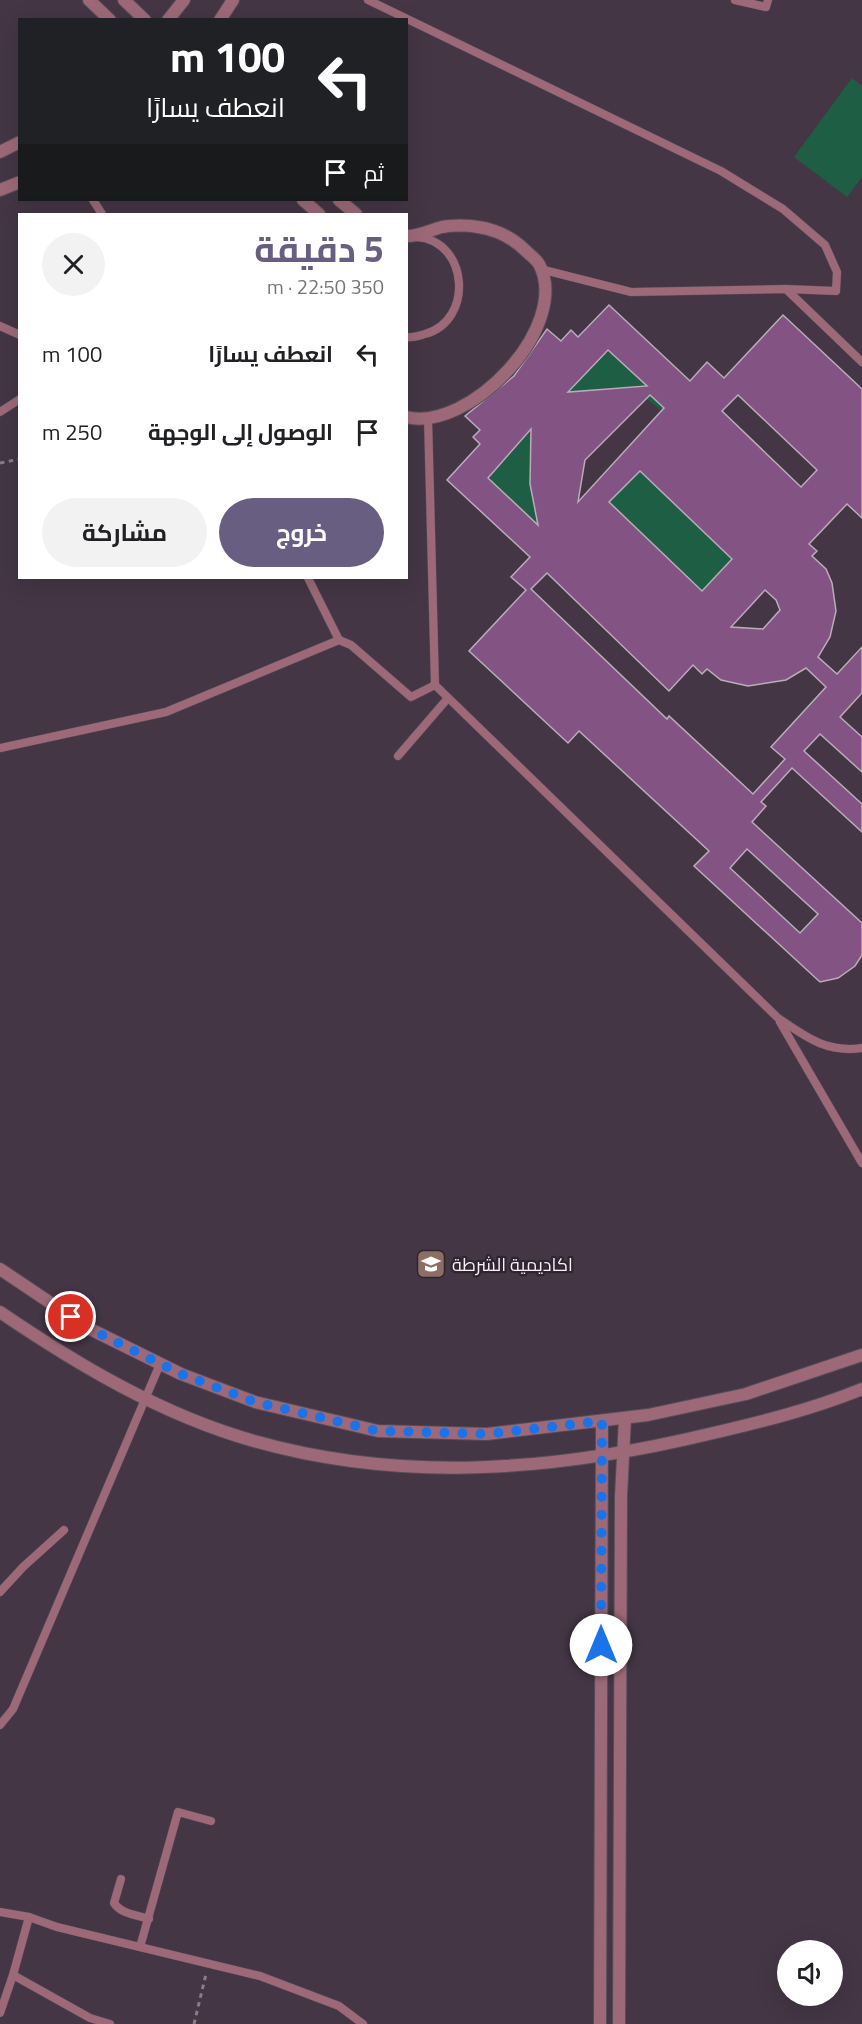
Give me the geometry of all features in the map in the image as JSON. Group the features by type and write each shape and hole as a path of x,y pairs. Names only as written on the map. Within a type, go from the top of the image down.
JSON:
{"street":[{"path":"89,0 108,18"},
{"path":"124,0 143,18"},
{"path":"170,18 184,0"},
{"path":"221,18 232,0"},
{"path":"0,152 18,143"},
{"path":"0,190 18,183"},
{"path":"304,201 318,213"},
{"path":"340,201 355,213"},
{"path":"408,237 444,226 478,226 512,237 539,264 545,292 544,309 528,347 484,393 460,408 428,418 408,417"},
{"path":"0,1269 88,1328 160,1364 255,1402 378,1431 488,1434 625,1418 746,1394 862,1355"},
{"path":"0,1312 69,1359 172,1411 254,1441 333,1457 406,1466 489,1469 558,1463 623,1452 751,1424 862,1389"},
{"path":"619,2024 625,1418"},
{"path":"600,2024 602,1421"}],"lane":[{"path":"368,0 405,18"},
{"path":"735,0 766,7 768,0"},
{"path":"408,19 722,171 783,208 825,245 837,272 836,291 786,289 631,292 540,269"},
{"path":"408,237 422,238 440,247 455,262 460,282 458,304 448,321 430,333 408,337"},
{"path":"786,289 862,362"},
{"path":"0,326 18,334"},
{"path":"0,412 18,400"},
{"path":"428,418 435,686 778,1018 814,1043 849,1050 862,1048"},
{"path":"308,579 339,640 351,645 411,697 435,686"},
{"path":"0,748 166,712 339,640"},
{"path":"398,756 448,698"},
{"path":"778,1018 862,1163"},
{"path":"0,1725 13,1709 160,1364"},
{"path":"0,1592 22,1567 64,1530"},
{"path":"140,1947 178,1812 211,1821"},
{"path":"121,1879 114,1903 116,1907 124,1912 148,1918"},
{"path":"0,1912 29,1917 57,1927 260,1977 339,2006 363,2024"},
{"path":"0,2013 29,1917"},
{"path":"13,1975 90,2018 110,2024"}],"path":[{"path":"0,463 18,459"},
{"path":"194,2024 208,1964"}],"shaded area":[{"name":"اكاديمية الشرطة","path":"0,0 862,0 862,2024 0,2024"}],"green space":[{"path":"852,78 862,86 862,177 847,197 794,157"},
{"path":"611,352 667,405 662,411 627,389 607,388 567,393 605,353"},
{"path":"531,430 536,434 531,449 530,475 548,535 491,481 491,475"},
{"path":"640,471 732,559 702,591 609,502"}],"building":[{"path":"609,305 690,381 707,362 724,378 783,315 862,389 862,518 847,504 809,544 817,551 812,556 826,569 832,583 836,611 830,637 818,657 837,674 862,647 862,693 840,717 862,737 862,772 820,734 804,751 862,804 862,832 792,768 761,802 766,806 752,822 862,923 862,955 855,966 838,978 820,982 694,866 709,851 579,731 568,743 469,651 526,590 511,577 530,557 447,480 480,444 473,437 480,430 465,416 514,376 547,329 561,341 571,330 578,337","holes":["608,350 647,386 568,392","650,395 664,408 578,502 585,460","738,395 817,470 801,487 722,411","531,429 530,484 538,525 488,478","640,471 732,559 702,591 609,502","547,573 669,691 693,665 702,674 707,669 721,680 748,686 786,680 806,668 826,687 771,747 785,759 753,794 669,716 667,719 531,589","765,590 776,600 780,610 763,629 731,627","747,849 818,914 800,933 730,868"]}],"place":[{"name":"اكاديمية الشرطة","path":"431,1264"}],"route":[{"path":"71,1317 88,1328 181,1374 255,1402 378,1431 488,1434 602,1421 601,1645"}]}
